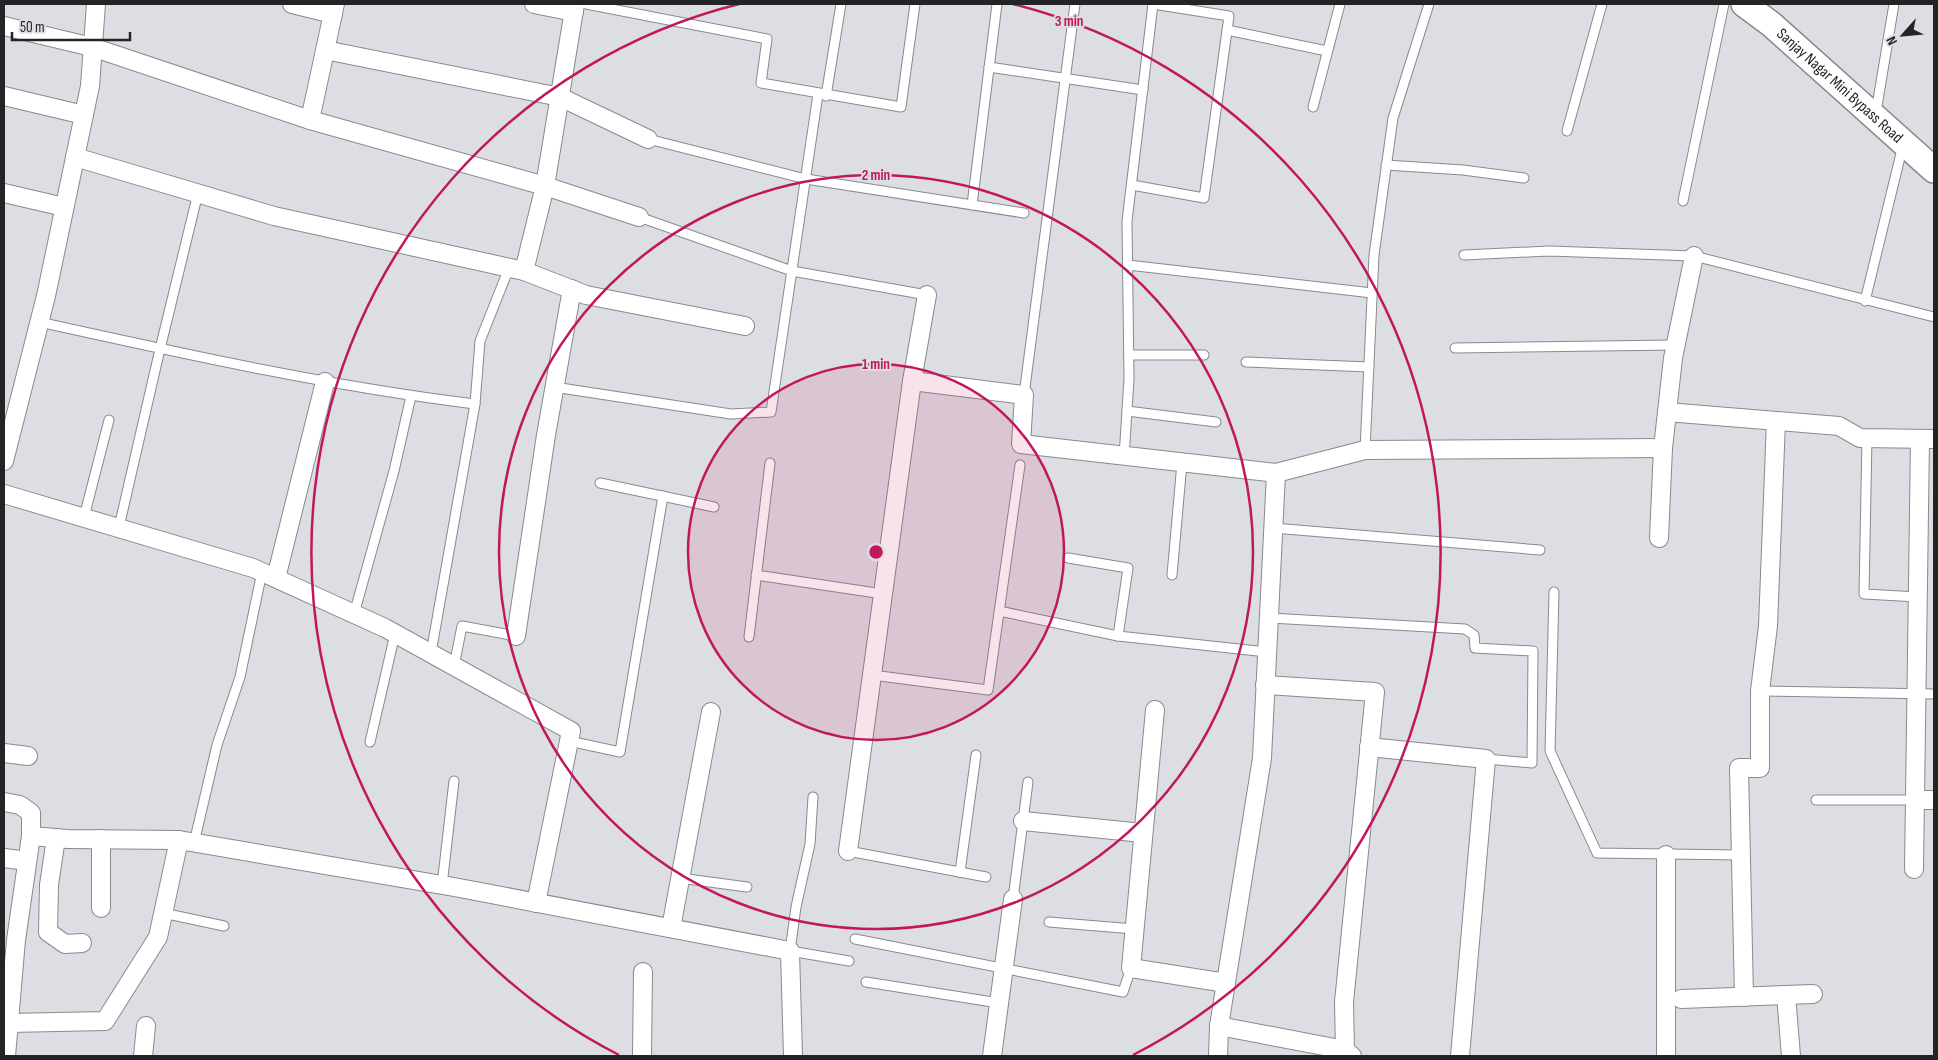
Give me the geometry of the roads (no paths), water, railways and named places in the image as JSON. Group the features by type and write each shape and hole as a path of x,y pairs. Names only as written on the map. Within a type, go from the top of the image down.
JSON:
{"street":[{"path":"4,461 39,322 90,86 96,4"},
{"path":"292,4 334,9 310,120"},
{"path":"517,270 545,186 578,6 534,4"},
{"name":"Sanjay Nagar Mini Bypass Road","path":"1744,4 1771,24 1934,170"},
{"path":"4,26 92,47 310,120 545,186 638,217"},
{"path":"325,50 560,97 648,139"},
{"path":"4,96 84,115"},
{"path":"75,157 274,216 517,270 586,295 745,326"},
{"path":"4,193 64,207"},
{"path":"1659,538 1667,412 1676,345 1694,256"},
{"path":"516,636 554,387 572,290"},
{"path":"848,851 912,380 927,295"},
{"path":"912,380 1024,395 1021,444 1276,473 1365,450 1664,448"},
{"path":"269,575 325,382"},
{"path":"1667,412 1839,426 1860,438 1927,439 1918,597 1914,869"},
{"path":"1744,997 1740,768 1760,768 1760,691 1768,626 1776,421"},
{"path":"1218,1056 1226,982 1262,758 1276,473"},
{"path":"4,494 269,575 395,634 571,731 536,903"},
{"path":"1220,1026 1349,1053 1344,1002 1374,692 1265,685"},
{"path":"1155,710 1142,833 1131,968 1226,982"},
{"path":"671,928 711,712"},
{"path":"1369,747 1486,759 1460,1056"},
{"path":"4,753 28,756"},
{"path":"1915,800 1934,800"},
{"path":"4,802 20,805 31,813 31,836 10,939 9,1022 6,1055"},
{"path":"1023,821 1142,833"},
{"path":"31,836 101,840 186,841 442,885 790,951 793,1056"},
{"path":"56,838 49,885 48,932 66,944 82,943"},
{"path":"101,840 101,908"},
{"path":"9,1022 105,1021 158,937 186,841"},
{"path":"1666,855 1666,1056"},
{"path":"4,858 27,860"},
{"path":"992,1056 1013,899"},
{"path":"642,1056 643,972"},
{"path":"1681,999 1813,994"},
{"path":"1786,995 1791,1056"},
{"path":"143,1056 146,1026"}],"lane":[{"path":"554,387 731,414 771,412 806,178 841,4"},
{"path":"578,6 768,39 762,83 822,95 901,107 915,4"},
{"path":"972,205 997,4"},
{"path":"1024,395 1075,4"},
{"path":"1124,457 1129,354 1127,221 1153,4 1229,16 1204,198 1132,185"},
{"path":"1313,107 1340,4"},
{"path":"1365,450 1374,255 1386,165 1393,118 1429,4"},
{"path":"1568,131 1602,4"},
{"path":"1683,201 1724,4"},
{"path":"1875,117 1894,4"},
{"path":"1227,30 1327,51"},
{"path":"989,67 1143,90"},
{"path":"648,139 806,178 1024,213"},
{"path":"1865,301 1903,143"},
{"path":"1386,165 1463,170 1524,178"},
{"path":"119,528 198,193"},
{"path":"638,217 792,270 927,295"},
{"path":"1464,256 1549,251 1694,256 1934,317"},
{"path":"1128,265 1372,293"},
{"path":"431,653 475,404 480,340 517,270"},
{"path":"39,322 243,367 411,396 475,404"},
{"path":"1455,348 1676,345"},
{"path":"1129,354 1204,356"},
{"path":"1246,362 1369,367"},
{"path":"354,614 394,471 411,396"},
{"path":"1127,411 1216,422"},
{"path":"84,517 109,420"},
{"path":"1867,438 1864,594 1918,597"},
{"path":"749,637 770,463"},
{"path":"1172,575 1182,463"},
{"path":"872,674 988,690 1020,465"},
{"path":"600,483 714,507"},
{"path":"569,741 620,752 663,496"},
{"path":"1273,528 1540,550"},
{"path":"1068,558 1128,568 1118,636"},
{"path":"186,841 240,677 269,575"},
{"path":"756,576 883,594"},
{"path":"1554,592 1550,752 1597,854 1741,855"},
{"path":"999,610 1118,636 1267,652"},
{"path":"1269,618 1465,629 1474,635 1475,648 1534,651 1532,763 1486,759"},
{"path":"454,666 462,626 516,636"},
{"path":"370,742 395,634"},
{"path":"1760,691 1934,694"},
{"path":"960,872 976,755"},
{"path":"442,885 454,781"},
{"path":"1013,899 1028,782"},
{"path":"813,797 810,844 796,907 790,951 849,961"},
{"path":"1816,800 1915,800"},
{"path":"848,851 986,877"},
{"path":"680,878 747,887"},
{"path":"164,913 224,926"},
{"path":"1049,922 1134,929"},
{"path":"855,939 1123,992 1131,968"},
{"path":"866,982 999,1003"}]}
